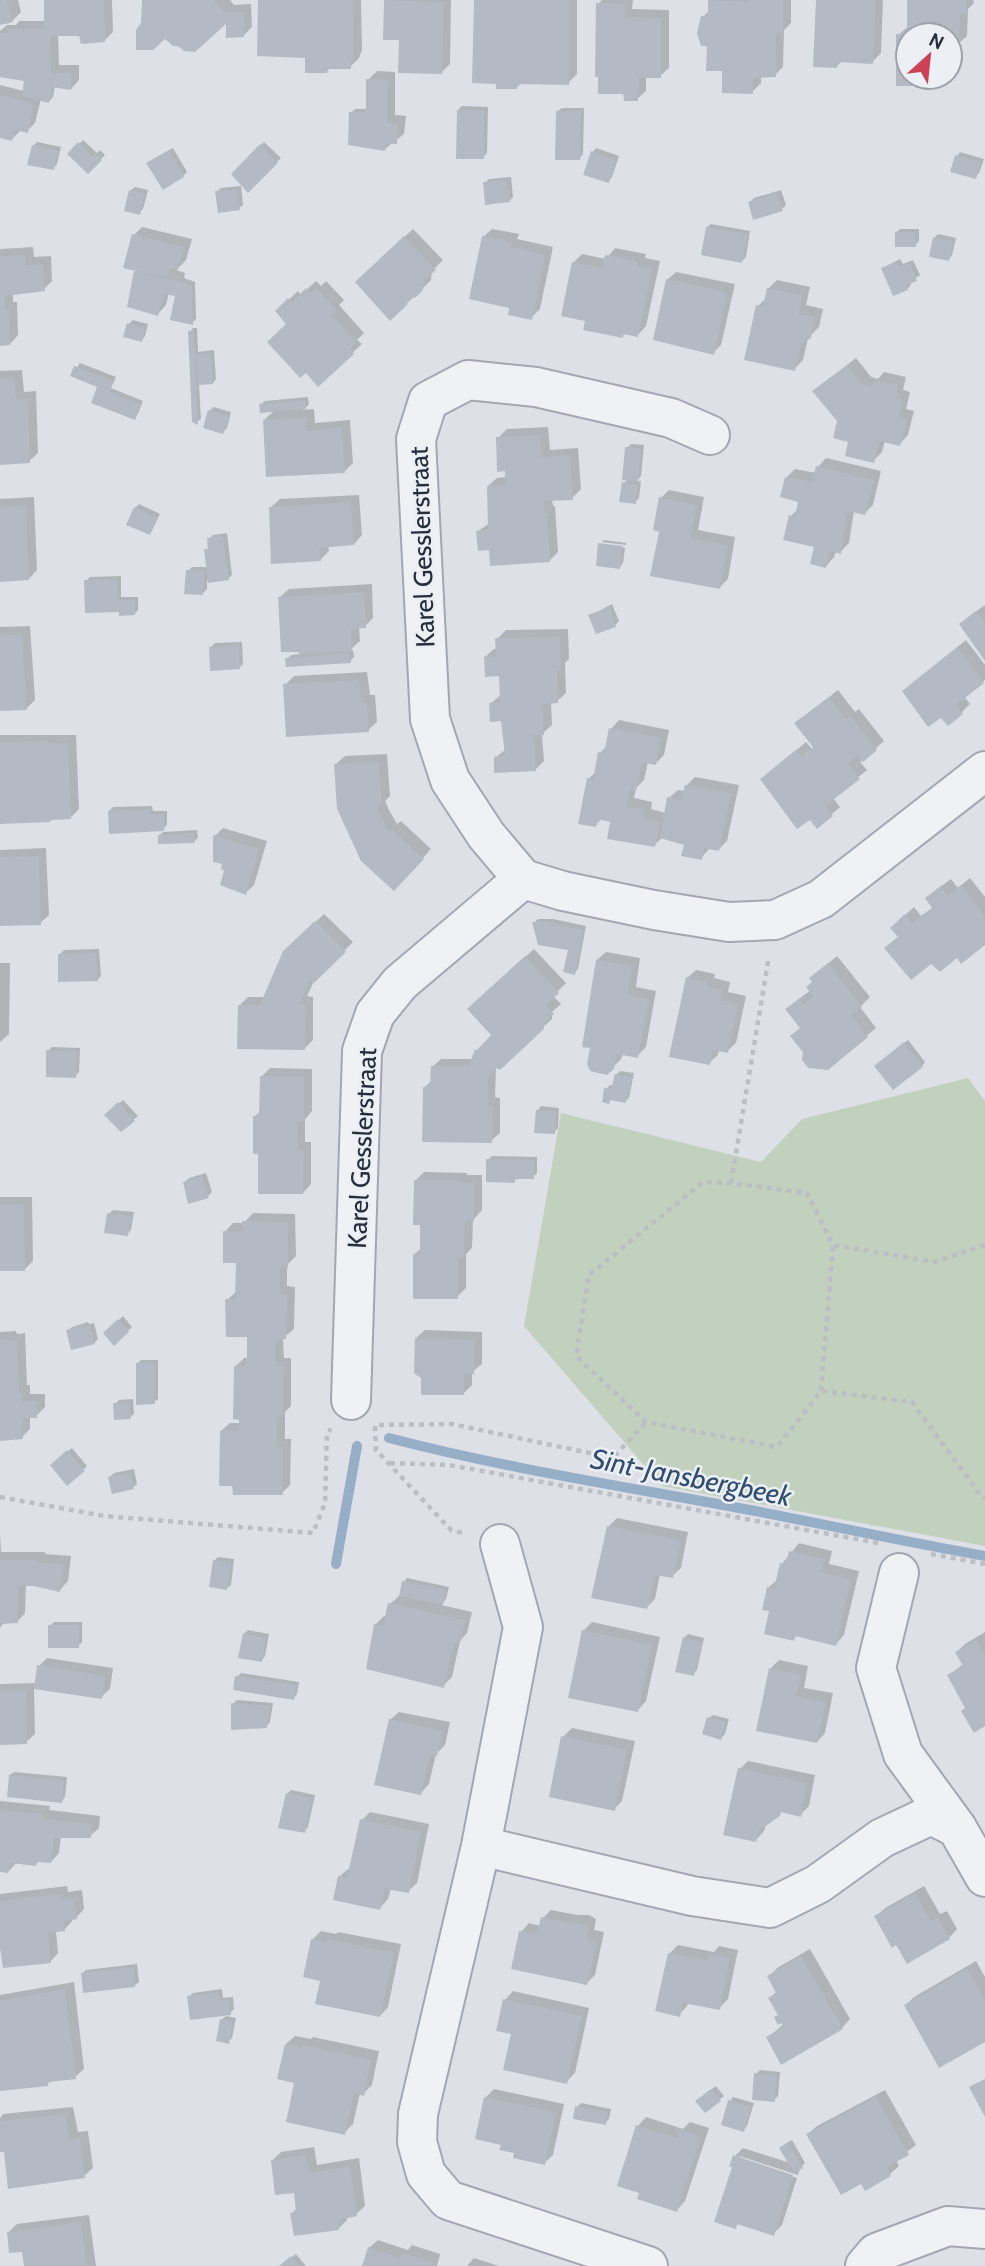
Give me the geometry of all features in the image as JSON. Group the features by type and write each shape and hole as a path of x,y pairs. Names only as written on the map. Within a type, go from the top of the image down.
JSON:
{"street":[{"name":"Karel Gesslerstraat","path":"363,1413 362,1051 375,1014 400,983 523,879 486,835 450,780 430,719 416,439 428,401 468,380 536,387 671,418 710,435"},
{"path":"523,879 563,891 654,910 729,922 775,920 821,899 985,771"},
{"path":"500,1544 523,1627 481,1846 418,2113 417,2143 426,2174 448,2200 648,2266"},
{"path":"907,1557 876,1668 903,1754 957,1828 985,1877"},
{"path":"481,1846 692,1896 770,1908 818,1884 882,1838 931,1815 957,1828"},
{"path":"865,2266 876,2253 948,2226 985,2229"}],"path":[{"path":"731,1183 775,920"},
{"path":"703,1181 807,1193 833,1245 821,1391 776,1447 646,1422 576,1356 589,1275 703,1181"},
{"path":"833,1245 935,1262 985,1245"},
{"path":"821,1391 912,1402 982,1497 985,1497"},
{"path":"0,1497 104,1516 313,1533 325,1503 327,1433 363,1413 452,1424 612,1458 646,1422"},
{"path":"363,1413 376,1450 451,1530 500,1544"},
{"path":"389,1463 449,1465 907,1557 985,1564"}],"green space":[{"path":"968,1078 985,1101 985,1546 662,1486 524,1326 561,1113 761,1162 802,1119"}],"building":[{"path":"0,0 7,0 13,22 0,25"},
{"path":"44,0 104,0 105,42 81,44 79,36 50,36 51,73 71,73 71,90 52,87 49,103 22,96 24,81 0,77 0,33 8,33 9,29 44,29"},
{"path":"142,0 214,0 225,12 244,12 244,37 226,38 226,24 195,52 184,51 165,39 153,50 136,50 136,30 141,23"},
{"path":"258,0 353,0 354,60 351,60 351,69 305,73 305,58 257,56"},
{"path":"384,0 444,2 442,74 398,73 399,40 383,40"},
{"path":"474,0 569,0 569,85 518,84 517,89 496,89 496,84 472,83"},
{"path":"708,0 783,0 783,33 776,34 776,77 753,78 753,94 722,93 722,71 706,71 707,46 701,46 697,33 701,16 708,16"},
{"path":"816,0 876,0 873,64 837,62 837,68 813,67"},
{"path":"907,0 966,0 966,13 960,14 960,21 907,21"},
{"path":"596,3 625,4 625,17 661,18 661,78 639,78 638,101 624,101 623,94 598,94 598,77 595,77"},
{"path":"366,79 388,80 387,123 398,124 397,144 386,144 385,151 348,145 349,112 366,112"},
{"path":"0,95 34,103 28,133 15,130 12,141 0,138"},
{"path":"457,110 484,110 484,159 456,159"},
{"path":"556,111 581,111 580,160 555,160"},
{"path":"78,142 92,156 95,153 102,160 88,174 67,154"},
{"path":"260,144 278,163 248,193 231,174"},
{"path":"32,145 58,151 54,170 27,165"},
{"path":"169,150 184,177 163,190 146,163"},
{"path":"591,151 616,160 609,183 583,175"},
{"path":"955,155 981,162 976,179 950,172"},
{"path":"507,180 510,202 485,205 483,182"},
{"path":"237,189 240,210 218,213 215,191"},
{"path":"129,190 145,193 140,215 124,211"},
{"path":"777,193 783,211 753,220 748,202"},
{"path":"706,227 748,234 742,263 701,255"},
{"path":"895,232 915,232 916,247 895,247"},
{"path":"132,234 184,247 178,270 170,268 168,278 123,268"},
{"path":"404,236 436,270 424,281 423,290 415,298 413,296 390,321 355,282"},
{"path":"482,236 511,242 510,247 545,255 532,320 508,315 509,308 469,299"},
{"path":"933,237 953,241 949,261 929,257"},
{"path":"25,255 26,265 43,264 45,291 5,296 5,310 9,309 10,345 0,346 0,256"},
{"path":"605,255 638,262 637,266 652,269 638,337 623,334 623,338 583,330 585,321 561,316 572,262 602,268"},
{"path":"896,262 899,267 910,263 917,281 906,285 908,290 893,296 881,268"},
{"path":"134,271 192,285 193,325 170,320 175,296 164,294 158,316 127,307"},
{"path":"666,279 727,292 714,355 653,340"},
{"path":"306,288 312,293 317,288 337,310 332,315 357,342 350,349 354,354 318,387 306,373 300,378 267,342 286,324 275,311 288,298 292,302"},
{"path":"767,288 802,295 799,314 815,317 811,338 801,344 795,371 744,360 756,305 763,307"},
{"path":"127,323 145,328 142,342 123,337"},
{"path":"188,331 194,331 198,425 192,422"},
{"path":"211,353 213,384 198,385 196,354"},
{"path":"847,365 863,385 872,387 874,380 899,385 896,398 903,400 899,417 907,419 900,446 879,441 874,463 845,456 848,442 833,438 837,421 812,391"},
{"path":"74,366 113,381 109,392 141,405 135,420 91,403 97,387 70,376"},
{"path":"0,378 14,378 16,400 28,399 30,463 0,465"},
{"path":"305,400 306,409 260,413 259,404"},
{"path":"208,410 229,416 223,434 203,428"},
{"path":"306,417 307,431 342,427 345,473 266,477 263,420"},
{"path":"540,435 542,457 570,455 573,500 544,501 550,562 490,566 489,550 478,551 476,531 488,530 487,486 505,485 505,471 497,472 496,437"},
{"path":"625,447 641,449 638,482 622,480"},
{"path":"816,466 874,480 865,515 848,511 841,554 830,551 826,568 810,564 814,547 783,540 789,515 795,517 798,502 780,497 785,477 812,482"},
{"path":"622,482 638,485 636,504 619,502"},
{"path":"659,497 697,505 690,538 728,545 720,589 650,576 659,532 653,530"},
{"path":"351,502 354,545 319,548 321,561 271,564 269,507"},
{"path":"26,505 29,580 0,582 0,507"},
{"path":"134,507 158,518 150,535 126,525"},
{"path":"223,536 229,580 208,583 204,549 208,549 207,538"},
{"path":"598,543 623,546 620,569 596,566"},
{"path":"186,570 205,571 203,595 184,594"},
{"path":"117,579 118,600 135,600 135,615 119,616 119,612 85,613 84,580"},
{"path":"364,592 366,628 351,629 352,651 299,654 281,652 278,597"},
{"path":"609,607 616,627 596,634 588,615"},
{"path":"976,611 985,622 985,661 959,624"},
{"path":"22,634 27,710 0,711 0,635"},
{"path":"560,637 558,703 542,704 544,735 534,735 536,771 494,773 494,757 505,755 501,721 490,722 489,703 500,702 499,676 485,677 484,657 496,656 495,638"},
{"path":"239,645 240,669 210,671 209,647"},
{"path":"957,647 984,683 956,705 963,714 948,726 941,718 928,727 902,691"},
{"path":"350,653 351,663 286,667 285,658"},
{"path":"359,680 362,703 367,703 369,732 286,737 283,684"},
{"path":"829,697 846,719 850,716 877,750 863,762 857,756 848,764 860,779 825,806 833,816 817,829 810,820 797,829 760,779 797,749 802,756 813,747 794,723"},
{"path":"609,728 661,738 656,765 642,763 636,791 630,790 627,806 645,810 643,818 660,821 655,847 607,839 610,822 598,819 596,827 578,824 587,778 593,780 598,752 604,753"},
{"path":"0,742 68,743 71,819 0,824"},
{"path":"379,762 382,806 376,807 388,831 391,828 424,859 394,891 361,861 337,809 334,764"},
{"path":"685,785 731,793 719,851 704,848 702,860 681,856 684,845 660,838 667,797 681,800"},
{"path":"149,809 149,814 164,814 164,831 109,834 108,811"},
{"path":"194,833 195,843 158,844 158,835"},
{"path":"213,835 259,849 246,895 220,885 224,871 221,869 222,864 213,862"},
{"path":"39,856 41,925 0,926 0,857"},
{"path":"961,885 985,916 985,945 961,964 957,958 940,972 931,964 911,980 884,948 898,937 890,928 905,914 912,923 932,908 925,898 941,886 948,895"},
{"path":"315,921 346,952 314,983 311,980 305,991 300,1004 306,1005 305,1050 237,1049 238,1005 260,1005 283,951"},
{"path":"532,922 548,922 583,930 575,975 563,972 568,950 538,945"},
{"path":"96,952 98,981 58,982 58,954"},
{"path":"525,956 559,993 546,1005 554,1014 544,1023 544,1029 500,1070 497,1068 488,1079 488,1105 493,1106 492,1143 422,1142 423,1087 430,1086 431,1066 469,1066 475,1049 484,1056 477,1050 491,1035 467,1009"},
{"path":"596,960 632,966 628,995 649,999 638,1058 617,1054 614,1069 607,1075 590,1071 587,1064 590,1048 582,1047"},
{"path":"828,963 862,1007 852,1016 868,1037 828,1070 808,1068 802,1060 803,1052 790,1036 800,1028 785,1009 799,999 804,1004 813,996 806,987 812,982 809,978"},
{"path":"686,977 707,982 707,986 723,990 721,1000 738,1004 728,1053 713,1050 710,1065 669,1057"},
{"path":"904,1042 923,1067 893,1090 874,1066"},
{"path":"46,1050 77,1051 76,1078 46,1077"},
{"path":"615,1074 632,1077 626,1103 610,1100 609,1104 602,1102 604,1088 611,1089"},
{"path":"260,1076 304,1077 304,1122 297,1122 298,1150 304,1150 303,1194 258,1194 258,1154 253,1154 253,1116 259,1116"},
{"path":"118,1102 135,1121 121,1132 104,1115"},
{"path":"536,1110 556,1111 555,1134 534,1133"},
{"path":"486,1159 534,1160 534,1179 515,1179 515,1183 486,1182"},
{"path":"202,1176 209,1198 188,1204 183,1182"},
{"path":"414,1180 459,1180 474,1183 474,1221 465,1221 464,1258 458,1258 458,1299 413,1299 413,1254 420,1253 420,1225 413,1225"},
{"path":"24,1204 25,1271 0,1271 0,1205"},
{"path":"107,1213 132,1216 128,1236 104,1233"},
{"path":"242,1221 288,1222 288,1267 280,1266 280,1294 287,1295 286,1339 275,1340 276,1366 284,1366 283,1417 277,1417 277,1447 283,1447 283,1495 233,1495 232,1486 219,1486 220,1431 239,1431 239,1420 233,1419 234,1366 246,1366 247,1357 247,1337 226,1337 225,1299 235,1299 236,1263 223,1263 223,1231 243,1231"},
{"path":"118,1319 129,1332 114,1346 103,1333"},
{"path":"84,1324 85,1327 90,1325 95,1344 71,1350 66,1330"},
{"path":"415,1338 474,1340 474,1374 464,1375 464,1395 421,1395 421,1378 414,1373"},
{"path":"0,1339 17,1341 19,1393 22,1394 22,1402 37,1401 37,1418 22,1418 23,1439 0,1441"},
{"path":"136,1363 155,1363 155,1404 136,1405"},
{"path":"113,1403 130,1403 131,1419 114,1420"},
{"path":"67,1450 85,1471 67,1486 50,1465"},
{"path":"130,1472 134,1489 112,1494 108,1477"},
{"path":"607,1526 681,1540 673,1578 655,1575 647,1609 591,1598"},
{"path":"789,1551 824,1559 821,1572 851,1579 836,1646 795,1636 794,1641 764,1634 769,1611 762,1610 767,1587 774,1589 780,1563 786,1564"},
{"path":"0,1560 37,1560 64,1564 60,1592 33,1586 18,1586 18,1623 0,1624"},
{"path":"213,1560 231,1563 227,1590 209,1587"},
{"path":"402,1581 446,1590 443,1605 399,1596"},
{"path":"388,1603 465,1620 460,1643 454,1642 444,1688 366,1669 374,1624 383,1626"},
{"path":"48,1625 79,1625 79,1648 48,1648"},
{"path":"582,1630 652,1645 638,1712 568,1698"},
{"path":"243,1633 266,1638 262,1662 238,1658"},
{"path":"683,1637 702,1642 694,1676 675,1672"},
{"path":"976,1640 985,1655 985,1726 974,1733 961,1711 965,1708 947,1675 963,1666 955,1652"},
{"path":"37,1665 105,1676 102,1699 34,1689"},
{"path":"769,1668 801,1675 796,1696 826,1702 817,1743 756,1731"},
{"path":"235,1676 297,1685 294,1700 233,1690"},
{"path":"0,1691 26,1691 27,1744 0,1745"},
{"path":"231,1703 270,1706 267,1728 231,1730"},
{"path":"707,1717 726,1722 721,1740 702,1734"},
{"path":"389,1719 443,1731 437,1756 430,1755 421,1795 374,1785"},
{"path":"561,1736 627,1750 615,1811 549,1797"},
{"path":"738,1768 807,1783 801,1817 781,1812 780,1816 763,1828 760,1827 756,1842 723,1835"},
{"path":"9,1775 64,1780 62,1803 7,1797"},
{"path":"286,1793 312,1798 305,1833 278,1828"},
{"path":"0,1810 42,1814 42,1818 92,1824 91,1838 54,1838 51,1863 37,1862 36,1866 10,1863 8,1873 0,1872"},
{"path":"360,1819 421,1832 409,1893 385,1889 380,1910 333,1900 338,1876 347,1878"},
{"path":"915,1893 931,1921 938,1918 950,1939 907,1964 896,1945 892,1948 874,1916"},
{"path":"59,1894 60,1899 74,1898 77,1919 64,1921 65,1931 48,1933 51,1963 3,1968 0,1948 0,1901"},
{"path":"541,1917 580,1923 589,1928 587,1938 597,1941 587,1985 511,1969 519,1931 537,1934"},
{"path":"311,1939 327,1942 328,1939 394,1953 380,2017 315,2004 320,1981 303,1977"},
{"path":"668,1953 707,1960 709,1954 730,1958 720,2010 683,2003 680,2017 655,2011"},
{"path":"801,1956 843,2029 781,2065 766,2037 784,2027 781,2023 778,2025 774,2017 778,2015 768,1998 776,1993 767,1976"},
{"path":"134,1967 135,1987 83,1993 81,1973"},
{"path":"967,1968 985,2000 985,2042 939,2068 904,2005"},
{"path":"65,1989 76,2079 48,2082 48,2086 0,2091 0,2001"},
{"path":"218,1992 220,2001 229,2000 231,2015 190,2020 187,1996"},
{"path":"503,1999 582,2016 567,2084 503,2070 511,2034 496,2031"},
{"path":"220,2019 233,2022 229,2044 216,2041"},
{"path":"285,2044 303,2045 371,2060 364,2096 354,2093 345,2135 286,2122 294,2083 277,2079"},
{"path":"754,2073 777,2075 775,2102 752,2100"},
{"path":"985,2079 985,2117 969,2087"},
{"path":"711,2089 721,2101 705,2113 695,2101"},
{"path":"484,2097 556,2112 545,2165 513,2158 514,2153 499,2150 501,2145 475,2139"},
{"path":"876,2097 909,2155 887,2167 891,2176 865,2191 861,2184 841,2195 806,2134"},
{"path":"728,2100 751,2107 744,2132 721,2125"},
{"path":"575,2106 608,2112 606,2125 573,2119"},
{"path":"65,2114 70,2140 80,2138 85,2178 8,2189 4,2152 0,2152 0,2121"},
{"path":"636,2125 677,2138 680,2129 701,2137 677,2212 637,2199 639,2193 617,2186"},
{"path":"788,2142 803,2168 794,2173 779,2148"},
{"path":"306,2155 309,2173 350,2166 357,2216 339,2220 339,2230 294,2236 290,2213 296,2212 294,2193 275,2195 271,2160"},
{"path":"733,2155 793,2175 774,2236 737,2224 736,2229 714,2222 732,2167 729,2167"},
{"path":"81,2222 87,2266 24,2266 22,2252 9,2253 7,2232"},
{"path":"368,2247 400,2258 402,2253 433,2262 432,2266 362,2266"},
{"path":"291,2256 299,2266 279,2266"}],"waterway":[{"name":"Sint-Jansbergbeek","path":"389,1438 524,1468 985,1556"},
{"name":"Sint-Jansbergbeek","path":"336,1564 357,1446"}]}
